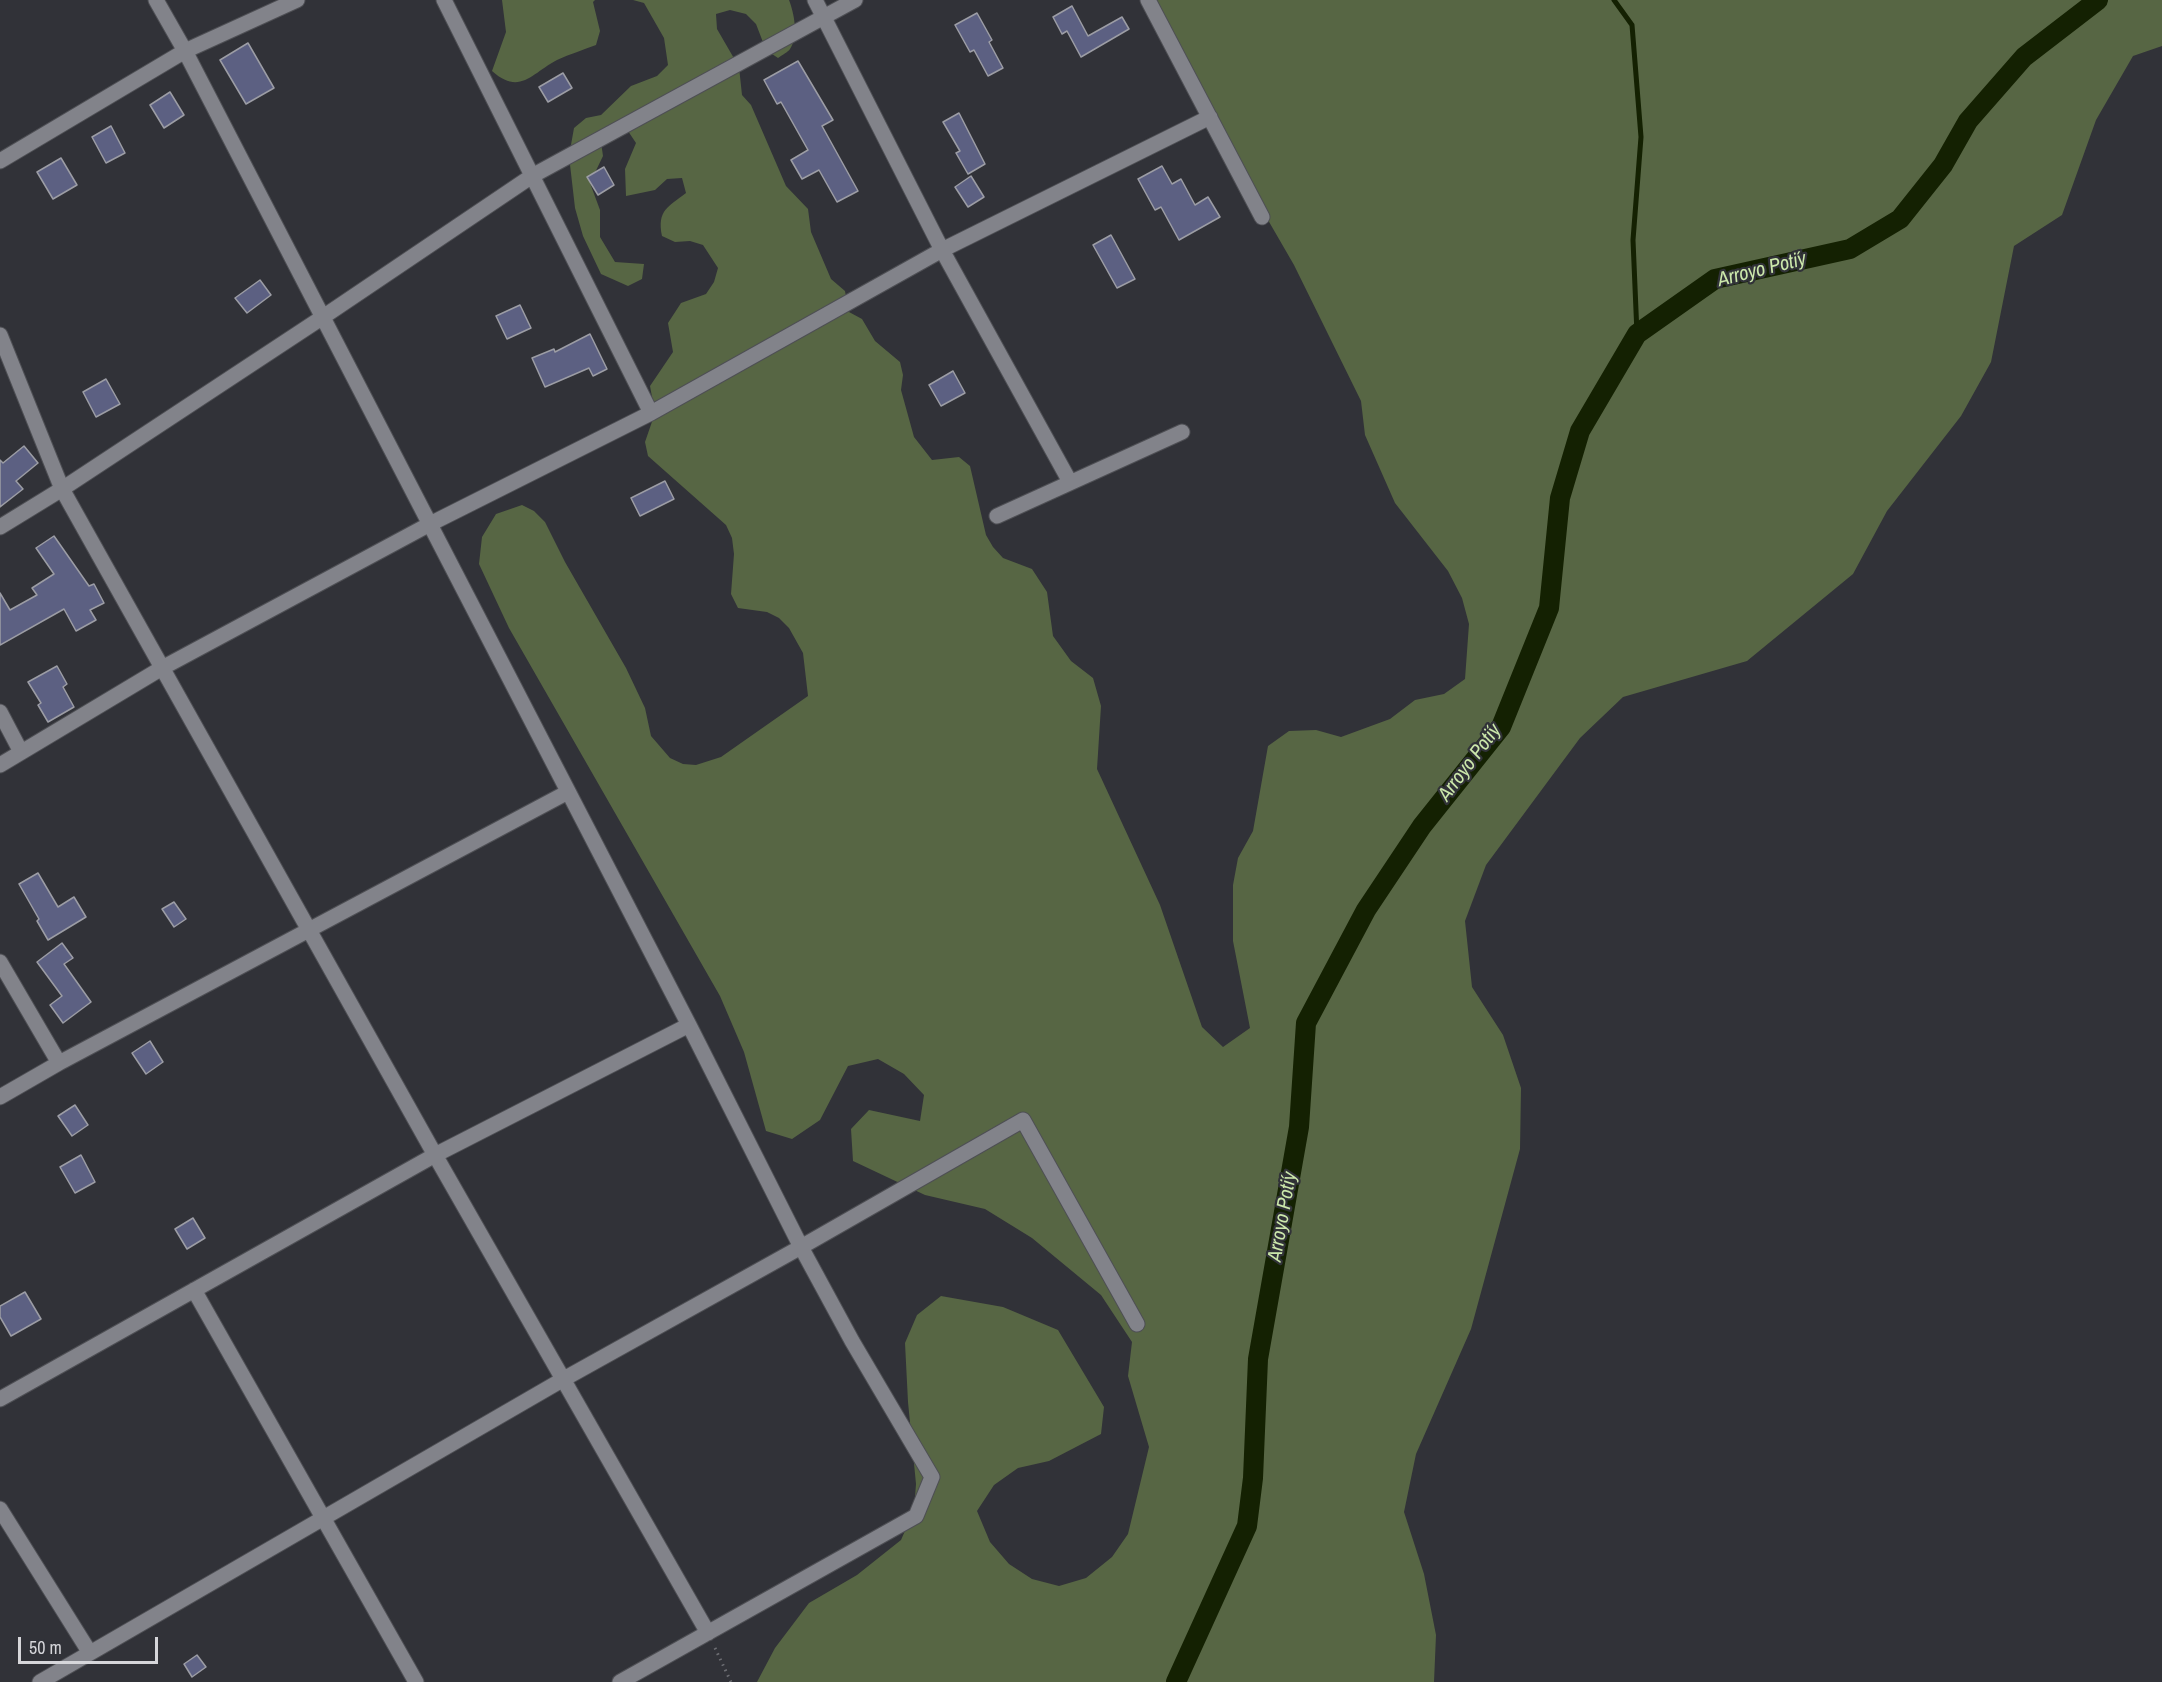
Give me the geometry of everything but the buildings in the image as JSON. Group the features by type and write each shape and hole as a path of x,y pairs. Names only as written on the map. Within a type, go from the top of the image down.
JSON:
{"street":[{"path":"156,0 185,51 323,317 801,1247 852,1341 932,1478 916,1516 620,1682"},
{"path":"0,161 185,51 297,0"},
{"path":"444,0 651,413"},
{"path":"815,0 942,250 1070,482"},
{"path":"0,527 62,489 323,317 532,176 855,0"},
{"path":"1148,0 1262,217"},
{"path":"0,765 162,668 430,524 651,413 942,250 1210,117"},
{"path":"0,335 62,489 562,1380 708,1633"},
{"path":"997,516 1182,432"},
{"path":"0,712 21,752"},
{"path":"0,1097 59,1063 568,792"},
{"path":"0,962 59,1063"},
{"path":"0,1399 435,1155 688,1025"},
{"path":"40,1682 562,1380 1023,1120 1137,1324"},
{"path":"194,1290 416,1682"},
{"path":"0,1509 90,1653"}],"path":[{"path":"708,1633 731,1682"}],"green space":[{"path":"502,0 595,0 593,2 600,31 596,45 557,60 526,80 510,82 492,71 506,32"},
{"path":"633,0 789,0 794,18 793,44 778,58 766,50 756,24 746,14 730,10 716,14 717,29 739,67 742,95 751,105 786,186 808,209 811,232 831,279 845,291 849,312 862,319 875,341 900,362 903,375 901,390 914,437 932,460 959,457 970,466 986,535 1003,558 1032,569 1047,592 1053,636 1071,661 1093,678 1101,706 1097,769 1160,905 1202,1027 1223,1047 1250,1028 1233,941 1233,885 1238,858 1253,831 1268,746 1289,731 1316,730 1341,737 1390,719 1415,700 1444,694 1465,679 1469,624 1462,598 1448,571 1395,503 1365,435 1361,401 1294,265 1213,125 1148,0 2162,0 2162,46 2133,56 2096,120 2062,215 2014,246 1991,362 1961,416 1887,511 1853,574 1747,661 1623,697 1580,738 1486,865 1465,921 1472,987 1503,1035 1521,1088 1520,1149 1471,1329 1416,1454 1404,1512 1424,1574 1436,1635 1434,1682 757,1682 775,1648 809,1603 857,1575 901,1540 914,1510 916,1484 905,1343 917,1315 941,1296 1003,1307 1058,1330 1104,1407 1101,1434 1049,1461 1018,1468 994,1485 977,1511 990,1542 1009,1564 1032,1579 1059,1586 1086,1578 1112,1557 1128,1534 1149,1447 1128,1376 1132,1342 1101,1295 1032,1238 985,1209 925,1195 853,1161 851,1129 869,1110 920,1121 924,1095 904,1074 878,1059 848,1066 820,1120 792,1139 766,1131 744,1052 720,996 509,628 479,564 482,537 496,514 522,505 534,511 545,522 565,562 626,668 645,708 651,736 670,758 683,764 696,765 721,757 808,696 803,653 789,628 779,618 767,612 738,608 731,594 734,554 732,538 726,525 648,456 645,442 655,413 650,386 673,352 668,323 681,303 706,294 714,282 718,268 703,245 690,241 675,242 662,236 661,220 665,210 686,193 682,178 667,179 655,190 626,196 625,169 636,143 628,131 601,142 603,156 590,183 600,210 600,237 615,262 644,264 642,279 628,286 601,274 583,236 575,208 569,156 574,128 586,118 601,115 631,86 657,76 668,65 664,38 644,3"}],"waterway":[{"path":"1614,0 1632,25 1641,137 1633,240 1637,334"},
{"name":"Arroyo Poti´y","path":"1176,1682 1247,1526 1253,1478 1258,1359 1299,1127 1306,1023 1366,910 1422,826 1501,727 1549,608 1560,498 1580,431 1637,334 1715,279 1850,249 1900,219 1943,165 1968,121 2024,57 2098,0"}]}
